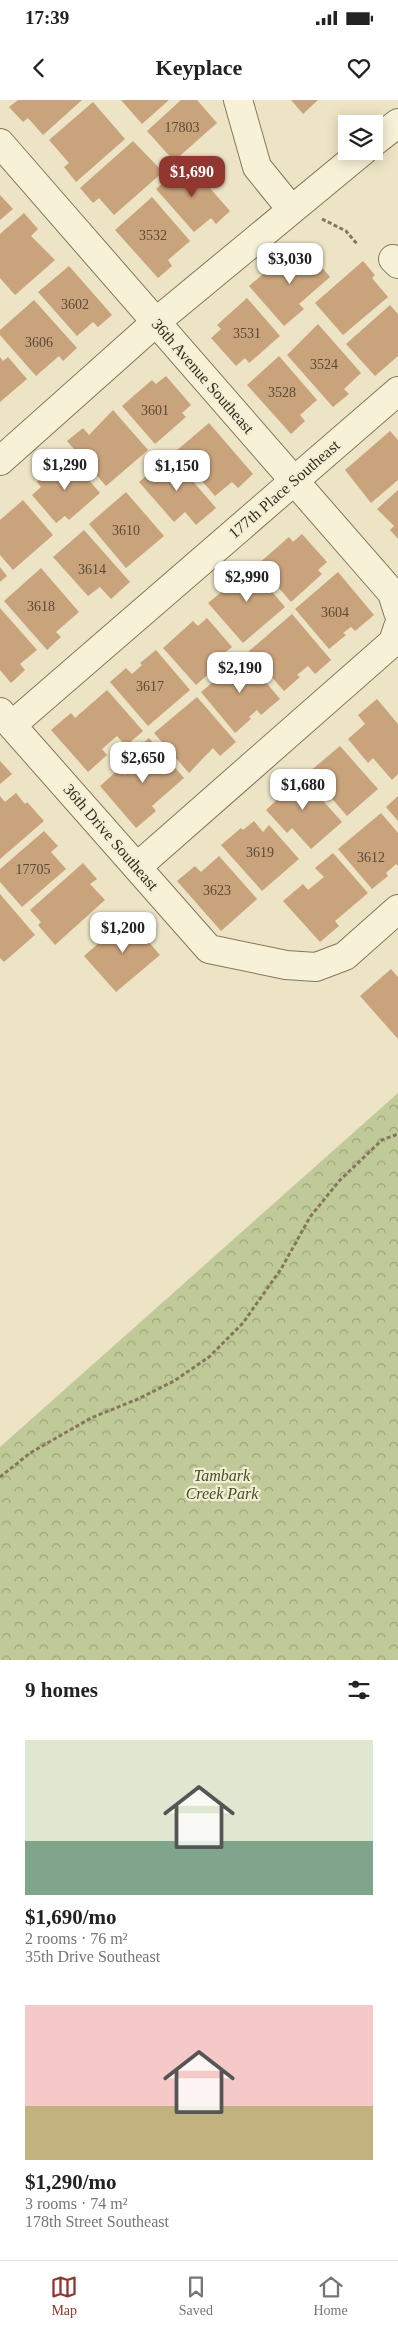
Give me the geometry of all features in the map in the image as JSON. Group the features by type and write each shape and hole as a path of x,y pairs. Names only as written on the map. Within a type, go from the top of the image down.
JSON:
{"street":[{"path":"238,100 257,168 291,209"},
{"path":"383,135 398,123"},
{"name":"36th Avenue Southeast","path":"0,143 392,592 398,612"},
{"path":"0,461 156,322 351,160"},
{"name":"177th Place Southeast","path":"6,718 294,480 398,391"},
{"path":"137,867 393,642 398,627"},
{"name":"36th Drive Southeast","path":"6,718 209,948 286,965 316,966 345,956 398,909"}],"path":[{"path":"336,227 346,231 357,244"},
{"path":"0,1477 37,1448 91,1418 138,1399 174,1381 209,1357 243,1323 281,1269 310,1217 340,1180 369,1150 382,1140 398,1134"}],"green space":[{"name":"Tambark Creek Park","path":"398,1093 398,1660 0,1660 0,1447"}],"building":[{"path":"18,100 82,100 43,135 28,118 23,122 9,107"},
{"path":"121,100 169,100 142,124"},
{"path":"181,100 197,100 217,123 174,161 147,131"},
{"path":"291,100 318,100 303,114"},
{"path":"93,102 125,139 76,182 64,167 69,163 49,140"},
{"path":"133,141 163,172 114,215 99,198 93,203 80,188"},
{"path":"187,162 230,211 216,224 211,218 194,232 156,189"},
{"path":"0,195 13,209 0,220"},
{"path":"152,197 190,241 168,260 172,266 158,278 115,230"},
{"path":"24,213 38,229 31,236 55,260 15,295 0,278 0,234"},
{"path":"304,246 330,277 299,304 304,309 284,326 249,286 268,270 272,274"},
{"path":"363,261 375,275 372,278 388,297 343,335 315,303"},
{"path":"69,266 112,315 98,327 93,322 77,336 38,292"},
{"path":"247,298 280,336 249,363 245,358 236,366 211,338 221,329 217,325"},
{"path":"34,300 77,348 63,361 59,356 36,376 0,335 0,330"},
{"path":"390,305 398,314 398,356 375,376 346,344"},
{"path":"318,324 361,373 344,389 349,394 333,407 287,355"},
{"path":"279,356 317,400 300,415 305,421 291,434 247,385"},
{"path":"0,357 3,361 8,357 27,379 0,402"},
{"path":"166,376 191,405 182,413 186,417 155,444 122,406 152,380 156,384"},
{"path":"113,410 148,450 106,486 67,441 83,428 89,435"},
{"path":"209,423 253,474 238,488 232,482 215,496 176,451"},
{"path":"390,431 398,440 398,480 371,503 345,470"},
{"path":"67,455 100,493 69,520 65,516 56,523 32,495 41,487 37,482"},
{"path":"170,455 216,508 196,525 185,512 174,522 139,482"},
{"path":"398,490 398,539 390,530 394,526 377,509"},
{"path":"126,492 164,536 126,568 89,524"},
{"path":"23,500 53,535 13,570 0,555 0,520"},
{"path":"84,530 130,582 111,599 100,587 88,596 53,557"},
{"path":"302,534 327,562 318,570 322,574 291,602 258,564 289,537 293,542"},
{"path":"246,561 285,607 243,643 208,603 224,590 226,592 236,583 230,575"},
{"path":"0,567 7,576 0,582"},
{"path":"41,568 79,612 56,632 61,637 47,650 4,601"},
{"path":"338,572 374,615 355,631 351,627 343,633 346,635 329,649 295,609"},
{"path":"0,608 37,650 20,664 25,670 11,683 0,670"},
{"path":"292,614 331,660 315,674 308,666 297,675 300,677 284,691 249,651"},
{"path":"207,618 232,647 223,654 227,658 196,685 163,648 193,621 198,626"},
{"path":"156,650 190,690 148,726 110,682 126,668 132,674 142,665 140,663"},
{"path":"244,656 280,699 261,715 257,710 249,717 251,719 235,733 201,692"},
{"path":"107,690 143,731 126,746 117,736 102,749 107,755 88,772 51,730 71,713 75,718"},
{"path":"197,697 236,742 220,756 213,748 189,773 154,733"},
{"path":"377,699 398,724 398,774 392,780 373,758 368,763 348,739 365,724 358,715"},
{"path":"149,738 184,778 152,806 156,811 136,828 100,786 119,769 125,775 140,762 132,753"},
{"path":"340,746 378,789 347,816 309,772"},
{"path":"0,761 12,774 0,784"},
{"path":"295,769 342,822 311,849 292,828 287,833 266,810 283,794 276,786"},
{"path":"16,793 44,821 0,859 0,796 5,802"},
{"path":"398,796 398,821 386,807"},
{"path":"381,813 398,833 398,866 396,864 386,873 388,876 372,889 338,849"},
{"path":"254,821 263,832 269,825 299,859 262,891 221,845 241,828 243,830"},
{"path":"44,831 58,846 51,852 66,869 22,907 0,882 0,869"},
{"path":"333,853 368,893 335,921 339,926 320,942 283,901 303,884 308,890 324,877 315,868"},
{"path":"219,856 257,899 221,931 177,881 195,866 201,872"},
{"path":"83,863 97,879 90,884 105,900 55,945 38,925 41,922 30,910"},
{"path":"0,894 35,935 4,962 0,958"},
{"path":"133,913 146,927 140,932 160,955 116,992 84,956"},
{"path":"391,969 398,977 398,1039 360,996"}]}
